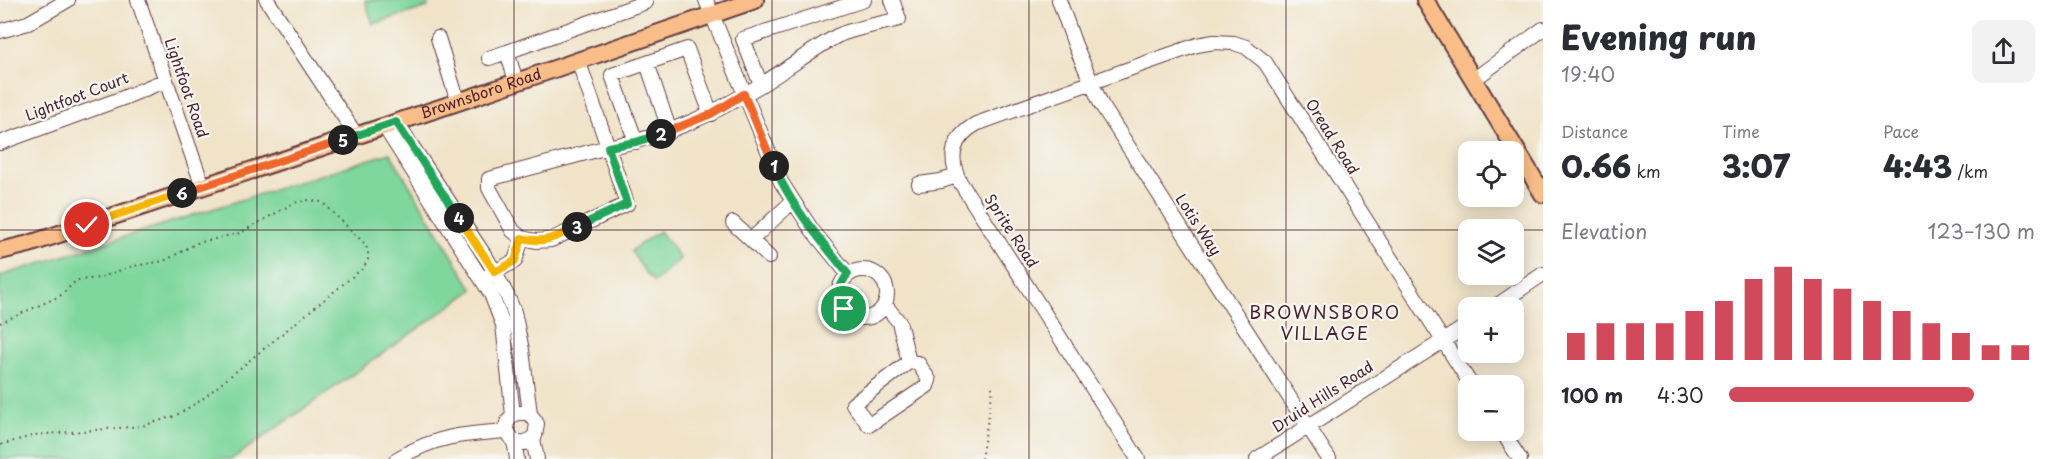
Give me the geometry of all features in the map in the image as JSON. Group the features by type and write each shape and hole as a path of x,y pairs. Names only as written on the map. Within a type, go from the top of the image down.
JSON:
{"main road":[{"name":"Brownsboro Road","path":"0,251 29,244 458,102 578,60 708,7 755,0"},
{"path":"1425,0 1543,194"}],"street":[{"path":"0,31 28,23 68,0"},
{"name":"Lightfoot Road","path":"138,0 202,187"},
{"path":"267,0 356,135"},
{"path":"761,85 743,39 864,0"},
{"path":"578,60 608,147 627,204 551,240 536,242 522,238 513,231 489,188 489,179 608,147 636,142 670,132 711,114 839,35 899,19 892,0"},
{"name":"Lotis Way","path":"1059,0 1101,104 1329,459"},
{"path":"489,58 646,2"},
{"path":"708,7 781,182 812,230 848,274"},
{"path":"1473,80 1543,29"},
{"path":"438,38 458,102"},
{"name":"Oread Road","path":"1091,83 1197,45 1214,42 1234,43 1253,51 1270,69 1465,375"},
{"path":"636,142 612,75 687,49 711,114"},
{"path":"507,52 516,81"},
{"path":"647,63 670,132"},
{"name":"Lightfoot Court","path":"0,143 94,110 166,80"},
{"name":"Sprite Road","path":"1091,83 993,117 965,131 955,146 953,155 957,176 1138,459"},
{"path":"390,124 495,272 514,312 522,350 530,414 537,424 533,439 537,459"},
{"path":"390,124 491,294 503,325 513,415"},
{"path":"919,184 957,176"},
{"path":"751,240 793,201"},
{"path":"733,223 769,257"},
{"path":"482,278 515,261 522,238"},
{"path":"866,269 876,272 883,278 888,296 879,313 861,318 851,315 844,309 839,291 848,274 866,269"},
{"path":"1509,297 1543,274"},
{"path":"885,305 899,321 909,362"},
{"name":"Druid Hills Road","path":"1257,459 1458,331"},
{"path":"909,362 918,363 925,371 929,380 927,386 869,425 854,404 909,362"},
{"path":"517,459 506,425 518,412 530,414"},
{"path":"397,459 419,446 449,437 510,436 525,443 533,439"},
{"path":"1509,441 1520,459"}],"path":[{"path":"0,323 60,296 77,280 100,278 129,267 164,261 197,243 240,233 294,203 307,200 322,202 363,242 368,250 368,260 363,268 201,400 176,416 142,426 35,435 0,445"},
{"path":"981,459 993,389 989,384"}],"green space":[{"path":"365,0 426,0 428,7 373,24"},
{"path":"390,153 473,290 232,459 0,459 0,276"},
{"path":"659,231 680,259 654,282 631,251"}],"district":[{"name":"BROWNSBORO VILLAGE","path":"1325,323"}],"route":[{"path":"87,225 396,122 495,272 515,261 522,238 536,242 551,240 627,204 608,147 670,132 711,114 744,94 781,182 812,230 848,274 839,291 844,309"}]}
